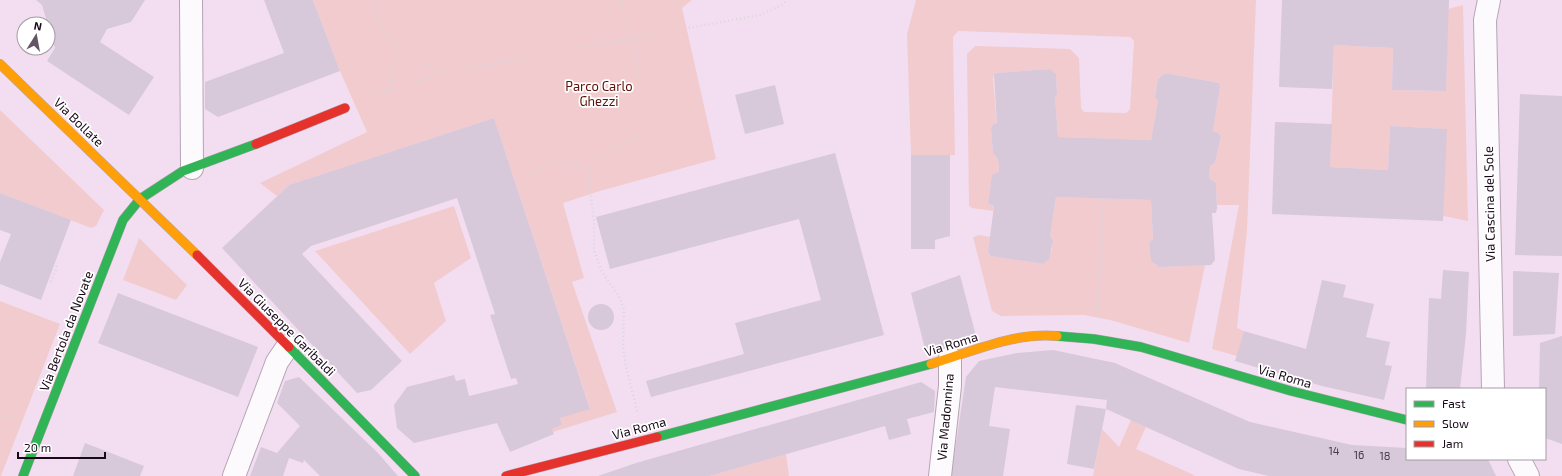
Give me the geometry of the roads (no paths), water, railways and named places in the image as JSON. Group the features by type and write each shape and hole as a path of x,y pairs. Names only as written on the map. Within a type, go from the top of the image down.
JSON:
{"street":[{"path":"191,0 192,168"},
{"name":"Via Cascina del Sole","path":"1487,10 1493,388"},
{"name":"Via Bollate","path":"0,64 140,199"},
{"name":"Via Bertola da Novate","path":"24,476 123,220 140,199 183,171 232,154 345,108"},
{"name":"Via Giuseppe Garibaldi","path":"140,199 288,346 415,476"},
{"name":"Via Roma","path":"506,476 915,369 1012,339 1049,335 1094,339 1141,347 1291,391 1406,420"},
{"path":"234,476 277,362 288,346"},
{"name":"Via Madonnina","path":"940,476 950,386 950,358"},
{"path":"1520,460 1528,476"}],"park label":[{"name":"Parco Carlo Ghezzi","path":"599,94"}]}
